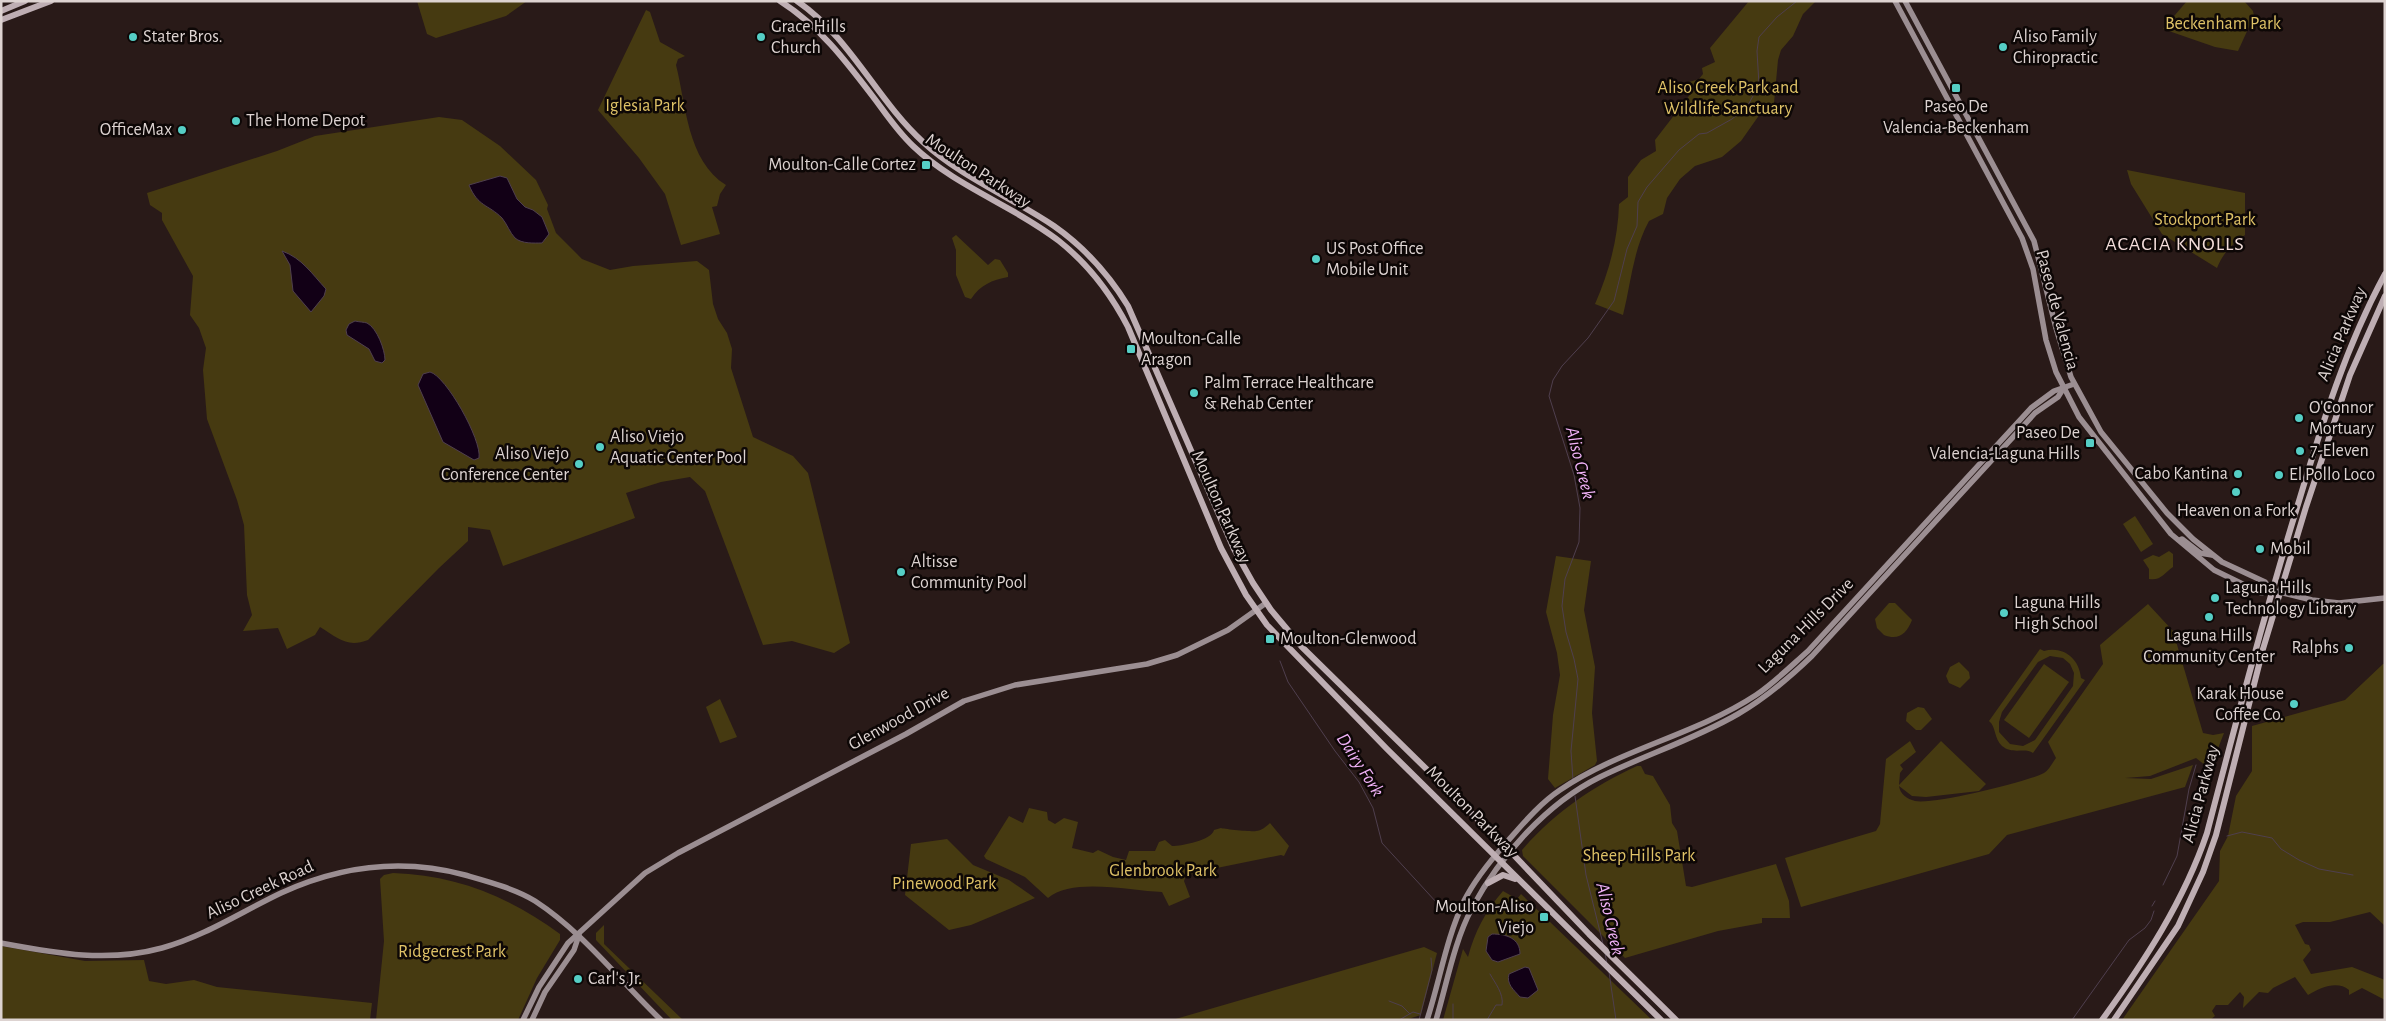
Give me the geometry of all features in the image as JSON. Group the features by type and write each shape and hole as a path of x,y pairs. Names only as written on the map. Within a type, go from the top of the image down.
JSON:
{"main road":[{"path":"1,11 25,1"},
{"path":"1,20 51,1"},
{"name":"Moulton Parkway","path":"780,1 805,19 831,43 912,146 952,177 1058,240 1084,264 1103,286 1128,327 1221,548 1256,610 1295,657 1661,1020"},
{"name":"Moulton Parkway","path":"797,1 835,34 897,113 925,144 951,164 1054,226 1080,246 1104,272 1128,306 1244,569 1266,603 1302,646 1676,1020"},
{"name":"Paseo de Valencia","path":"1895,1 2022,238 2033,269 2046,340 2063,389 2079,417 2121,474 2178,540 2214,570 2261,593 2271,590"},
{"name":"Paseo de Valencia","path":"1905,1 2034,242 2056,328 2074,384 2101,432 2167,513 2212,555 2265,582 2271,590 2281,594 2312,600 2339,603 2385,598"},
{"name":"Alicia Parkway","path":"2102,1020 2178,903 2195,869 2207,833 2271,590 2310,463 2341,372 2385,274"},
{"name":"Alicia Parkway","path":"2114,1020 2180,921 2199,884 2216,835 2254,688 2319,467 2350,375 2385,296"},
{"name":"Laguna Hills Drive","path":"1427,1020 1446,949 1464,900 1494,854 1504,846 1523,824 1559,791 1590,772 1731,709 1757,694 1781,675 1808,651 2030,408 2054,391 2074,384"},
{"name":"Laguna Hills Drive","path":"1436,1020 1460,938 1472,909 1502,863 1535,826 1559,804 1593,781 1736,715 1784,682 1812,656 2034,413 2058,397 2063,389"},
{"path":"2310,463 2319,467"},
{"path":"2178,540 2182,539 2200,554 2212,555"},
{"name":"Glenwood Drive","path":"523,1020 539,987 568,943 579,935 621,893 661,862 906,734 964,701 1015,684 1147,664 1177,655 1228,630 1266,603"},
{"path":"2245,686 2254,688"},
{"name":"Aliso Creek Road","path":"1,943 72,956 119,955 145,952 184,941 208,931 306,882 357,868 431,867 485,881 527,897 563,920 661,1020"},
{"path":"1488,883 1503,875 1519,880"},
{"path":"2180,921 2178,903 2199,884"},
{"name":"Glenwood Drive","path":"532,1020 549,986 574,950 579,935"}],"green space":[{"path":"417,1 527,1 506,16 436,38 427,34"},
{"name":"Aliso Creek Park and Wildlife Sanctuary","path":"1749,1 1816,1 1803,14 1793,36 1781,50 1778,60 1774,103 1760,114 1741,141 1722,157 1695,166 1680,179 1667,198 1663,214 1649,221 1639,243 1623,315 1595,304 1605,280 1612,255 1617,230 1619,204 1628,197 1628,177 1641,160 1656,151 1655,140 1692,92 1689,82 1699,79 1703,74 1702,68 1715,62 1710,48"},
{"name":"Beckenham Park","path":"2187,1 2244,1 2253,11 2254,16 2238,51 2215,47 2163,29"},
{"name":"Iglesia Park","path":"646,10 650,12 660,42 685,56 678,59 676,65 690,131 703,162 713,175 726,185 720,194 717,206 712,207 720,234 681,245 665,194 639,158 598,110"},
{"path":"439,117 462,120 500,146 536,180 548,205 547,209 556,233 582,259 610,270 633,266 697,261 709,270 713,304 718,319 727,333 732,349 731,368 753,437 793,456 808,473 850,643 834,653 792,641 763,645 705,491 690,477 661,482 626,493 635,518 503,566 490,530 468,527 468,541 368,640 354,643 343,641 320,627 315,635 287,649 278,628 243,631 252,615 247,595 244,525 237,500 207,419 203,370 206,348 199,328 190,315 193,276 162,220 162,213 150,205 147,193 277,151 315,136"},
{"name":"Stockport Park","path":"2127,170 2245,193 2245,235 2228,249 2217,268 2162,234 2131,184"},
{"path":"956,235 988,265 995,259 1000,260 1008,273 1008,277 987,284 978,290 971,299 965,297 956,275 956,250 952,238"},
{"path":"2135,516 2153,544 2141,552 2123,524"},
{"path":"2169,551 2173,554 2173,567 2157,579 2149,579 2149,569 2143,560 2153,555 2159,557"},
{"path":"1556,556 1591,561 1584,610 1595,667 1592,713 1597,761 1595,765 1555,788 1548,779 1553,715 1560,675 1557,653 1546,612"},
{"path":"1889,603 1895,603 1912,620 1908,629 1902,635 1889,637 1877,628 1875,619"},
{"path":"2148,604 2173,631 2203,733 2213,735 2224,733 2210,769 2196,758 2150,776 2125,778 2151,779 2193,765 2185,787 2007,835 1989,854 1801,907 1785,858 1876,831 1880,824 1886,759 1910,741 1916,752 1900,765 1903,769 1900,773 1899,785 1941,741 1986,784 1979,791 1926,797 1912,796 1899,786 1904,796 1915,801 1940,800 1980,792 2019,782 2046,772 2056,758 2048,742 2103,664 2100,645"},
{"path":"2040,649 2044,651 2058,650 2073,659 2080,671 2081,678 2085,680 2033,753 2030,751 2006,749 1999,743 1993,726 1989,721","holes":["2050,656 2063,658 2070,664 2074,673 2073,686 2035,740 2023,746 2010,744 1999,732 2002,712 2038,662"]},
{"path":"1959,662 1969,672 1970,678 1960,688 1949,683 1946,676 1950,667"},
{"path":"2044,664 2069,682 2029,738 2004,720"},
{"path":"2385,664 2385,926 2370,912 2330,922 2303,922 2295,925 2305,944 2309,945 2311,950 2303,960 2311,974 2352,967 2385,980 2385,1000 2362,988 2349,995 2349,990 2334,985 2308,995 2295,977 2273,988 2268,993 2259,992 2243,1008 2244,997 2240,992 2228,1005 2216,1005 2212,1011 2215,1016 2210,1020 2122,1020 2219,881 2220,851 2228,836 2236,796 2252,771 2252,726 2345,700"},
{"path":"720,699 737,737 720,743 706,707"},
{"path":"1918,707 1924,708 1932,719 1921,730 1916,730 1906,721 1907,713"},
{"name":"Sheep Hills Park","path":"1637,766 1641,766 1645,774 1653,776 1670,805 1672,823 1677,831 1686,886 1692,887 1776,864 1789,901 1790,918 1762,918 1762,923 1718,931 1625,958 1523,856 1522,850 1561,812 1605,782"},
{"name":"Glenbrook Park","path":"1029,808 1047,812 1048,820 1055,824 1064,818 1078,822 1072,848 1093,853 1098,850 1113,857 1126,860 1129,851 1155,851 1159,842 1165,840 1172,846 1182,845 1208,837 1214,830 1221,828 1256,831 1270,823 1289,846 1284,856 1281,855 1202,871 1186,876 1184,881 1190,897 1169,906 1162,892 1103,887 1072,888 1048,898 1025,877 986,859 984,856 1009,816 1023,823"},
{"name":"Pinewood Park","path":"947,839 973,865 1009,880 1035,898 971,925 949,930 905,895 911,844"},
{"name":"Ridgecrest Park","path":"393,873 439,878 481,890 522,909 560,934 560,940 537,978 518,1020 376,1020 384,941 380,879 384,875"},
{"path":"1503,891 1517,899 1521,894 1652,1020 1443,1020 1463,949 1468,957 1481,922"},
{"path":"604,925 604,944 683,1020 672,1020 596,940 596,933"},
{"path":"1,946 85,961 144,960 149,981 166,984 194,980 217,987 372,1003 370,1020 12,1020 1,1018"},
{"path":"1424,947 1437,953 1421,1015 1405,1020 1172,1020"}],"shaded area":[{"path":"500,176 507,178 517,199 525,207 542,217 549,234 542,243 525,242 515,238 502,218 476,197 469,185"},
{"path":"282,251 301,262 326,289 324,296 311,312 293,291 290,265"},
{"path":"355,321 367,323 374,329 384,351 385,360 382,363 375,361 369,349 347,335 346,330 349,324"},
{"path":"430,372 437,376 445,385 462,410 475,438 479,458 474,460 443,442 418,385 423,374"},
{"path":"1492,934 1511,938 1518,944 1520,954 1498,962 1492,960 1486,951 1488,937"},
{"path":"1525,967 1529,968 1538,990 1528,998 1520,997 1511,987 1508,978 1509,974"}],"waterway":[{"name":"Aliso Creek","path":"1573,780 1571,751 1578,679 1566,632 1562,606 1565,579 1579,542 1580,508 1574,475 1549,396 1553,380 1562,366 1588,338 1614,301 1627,249 1637,226 1638,202 1647,187 1679,150 1699,134 1707,133 1732,119 1747,107 1759,85 1757,51 1759,37 1777,17 1797,1"},
{"name":"Dairy Fork","path":"1280,661 1288,682 1335,751 1359,782 1373,808 1382,843 1437,903"},
{"path":"2163,885 2177,856 2189,789 2196,765"},
{"name":"Aliso Creek","path":"1575,796 1586,875 1603,944"},
{"path":"2227,836 2242,832 2272,838 2281,849 2299,860 2319,869 2353,875"},
{"path":"2152,906 2155,901"},
{"path":"2072,1020 2129,940 2145,928 2151,920 2154,911"},
{"name":"Aliso Creek","path":"1605,953 1607,964"},
{"path":"1419,1020 1432,970 1431,958"},
{"name":"Aliso Creek","path":"1609,972 1616,1020"},
{"name":"Dairy Fork","path":"1487,1020 1496,1005 1502,1005 1497,985 1490,974"},
{"path":"1389,1001 1402,1006 1410,1014"},
{"path":"1453,1004 1453,1020"},
{"path":"1399,1020 1413,1012 1420,1014"}],"place":[{"name":"Stater Bros.","path":"133,37"},
{"name":"Grace Hills Church","path":"761,37"},
{"name":"Aliso Family Chiropractic","path":"2003,47"},
{"name":"Paseo De Valencia-Beckenham","path":"1956,88"},
{"name":"The Home Depot","path":"236,121"},
{"name":"OfficeMax","path":"182,130"},
{"name":"Moulton-Calle Cortez","path":"926,165"},
{"name":"US Post Office Mobile Unit","path":"1316,259"},
{"name":"Moulton-Calle Aragon","path":"1131,349"},
{"name":"Palm Terrace Healthcare & Rehab Center","path":"1194,393"},
{"name":"O'Connor Mortuary","path":"2299,418"},
{"name":"Paseo De Valencia-Laguna Hills","path":"2090,443"},
{"name":"Aliso Viejo Aquatic Center Pool","path":"600,447"},
{"name":"7-Eleven","path":"2300,451"},
{"name":"Aliso Viejo Conference Center","path":"579,464"},
{"name":"Cabo Kantina","path":"2238,474"},
{"name":"El Pollo Loco","path":"2279,475"},
{"name":"Heaven on a Fork","path":"2236,492"},
{"name":"Mobil","path":"2260,549"},
{"name":"Altisse Community Pool","path":"901,572"},
{"name":"Laguna Hills Technology Library","path":"2215,598"},
{"name":"Laguna Hills High School","path":"2004,613"},
{"name":"Laguna Hills Community Center","path":"2209,617"},
{"name":"Moulton-Glenwood","path":"1270,639"},
{"name":"Ralphs","path":"2349,648"},
{"name":"Karak House Coffee Co.","path":"2294,704"},
{"name":"Moulton-Aliso Viejo","path":"1544,917"},
{"name":"Carl's Jr.","path":"578,979"}],"district":[{"name":"ACACIA KNOLLS","path":"2175,244"}]}
